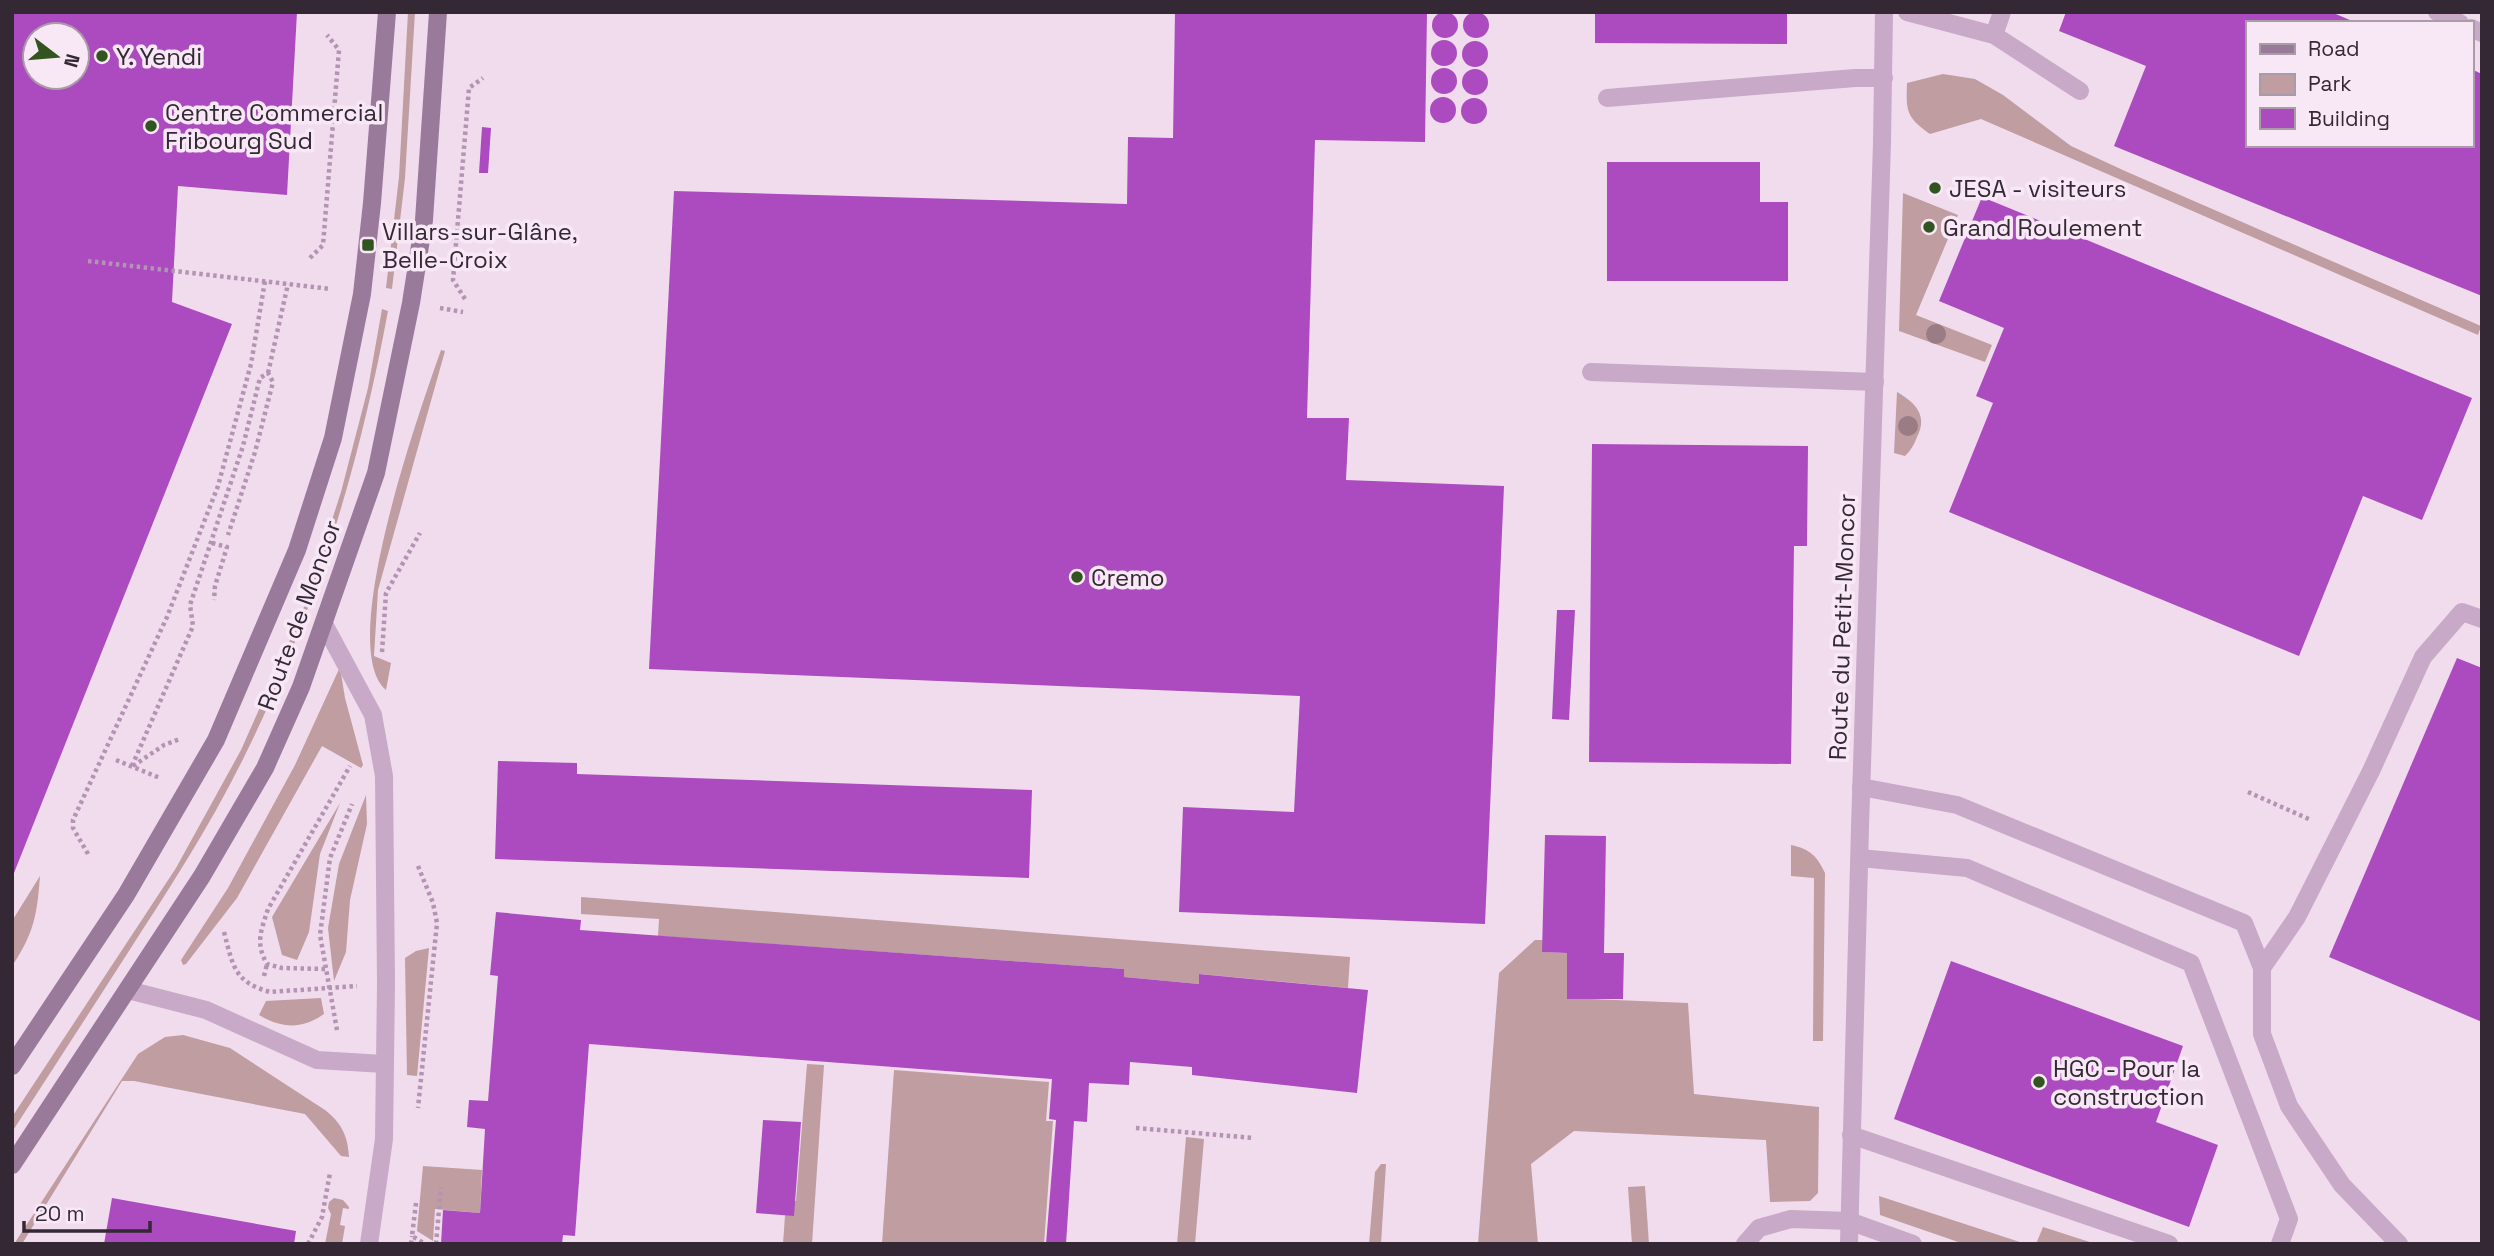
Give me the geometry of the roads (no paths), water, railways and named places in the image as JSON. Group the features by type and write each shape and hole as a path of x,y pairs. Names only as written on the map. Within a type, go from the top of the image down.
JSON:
{"main road":[{"name":"Route de Moncor","path":"12,1066 125,895 216,740 297,550 333,438 362,294 387,12"},
{"name":"Route de Moncor","path":"12,1165 202,876 265,768 302,687 376,473 411,303 424,220 438,12"}],"lane":[{"name":"Route du Petit-Moncor","path":"1849,1244 1884,12"},
{"path":"1908,12 1994,35 2080,91"},
{"path":"1994,35 2002,12"},
{"path":"2437,12 2456,21"},
{"path":"1607,98 1884,78"},
{"path":"1591,372 1875,382"},
{"path":"2262,968 2297,917 2371,771 2423,657 2462,612 2482,619"},
{"path":"324,624 373,715 384,776 384,1139 369,1244"},
{"path":"1861,787 1957,805 2244,923 2262,968 2262,1034 2289,1107 2342,1185 2399,1244"},
{"path":"1860,858 1967,868 2191,963 2289,1219 2280,1244"},
{"path":"128,990 206,1010 317,1060 384,1064"},
{"path":"1851,1135 2169,1244"},
{"path":"1745,1244 1759,1228 1791,1219 1849,1221 1913,1244"}],"place":[{"name":"Y. Yendi","path":"102,56"},
{"name":"Centre Commercial Fribourg Sud","path":"151,126"},
{"name":"JESA - visiteurs","path":"1935,188"},
{"name":"Grand Roulement","path":"1929,227"},
{"name":"Villars-sur-Glâne, Belle-Croix","path":"368,245"},
{"name":"Cremo","path":"1077,577"},
{"name":"HGC - Pour la construction","path":"2039,1082"}]}
